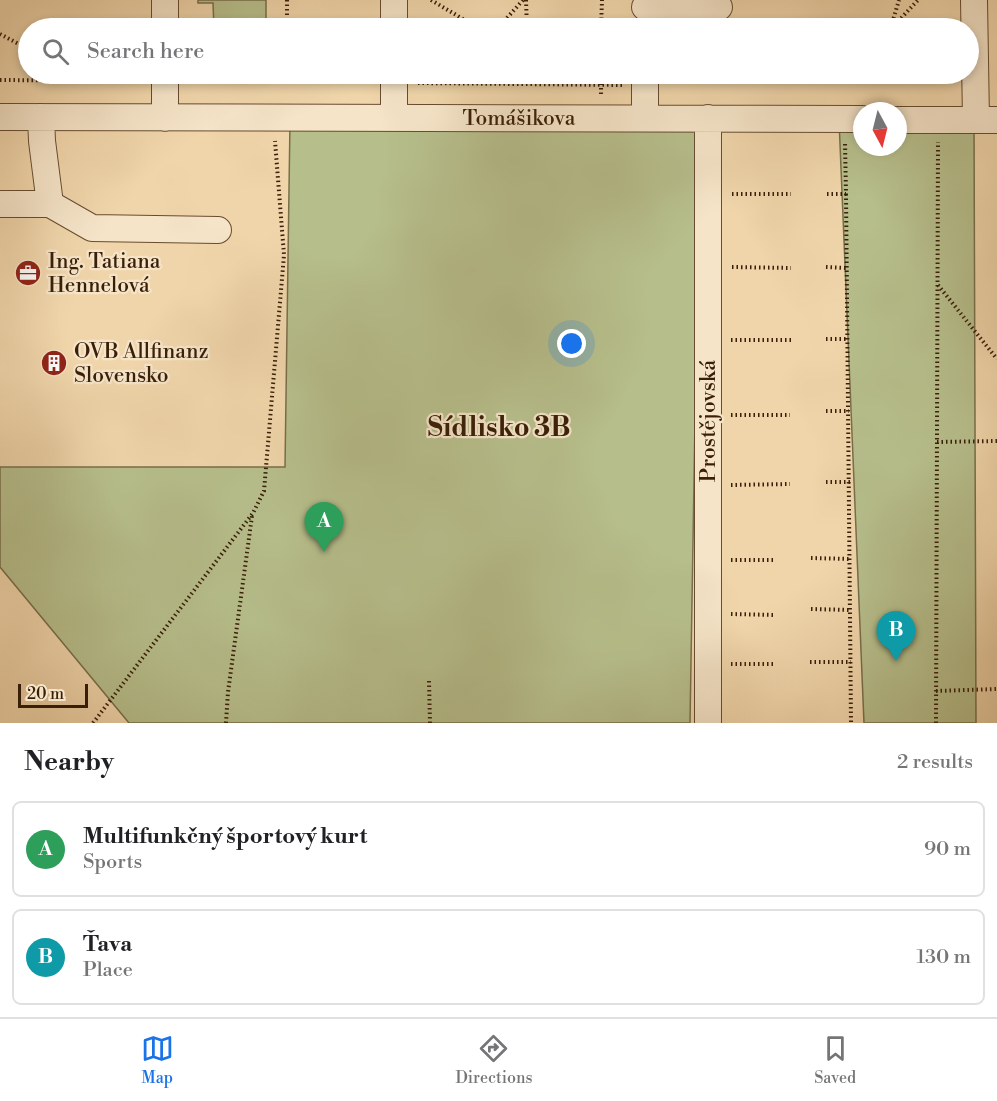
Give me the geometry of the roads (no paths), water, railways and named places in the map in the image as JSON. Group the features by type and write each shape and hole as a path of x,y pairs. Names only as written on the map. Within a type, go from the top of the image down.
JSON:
{"street":[{"path":"165,0 165,18"},
{"path":"394,0 394,18"},
{"path":"974,0 976,18"},
{"path":"645,12 719,7"},
{"path":"907,120 987,120 979,46"},
{"path":"165,84 165,118"},
{"path":"394,84 394,118"},
{"path":"645,84 645,118"},
{"name":"Tomášikova","path":"0,117 708,118 853,128"},
{"path":"41,117 50,204"},
{"name":"Prostějovská","path":"708,118 708,723"},
{"path":"0,204 50,204 92,228 218,230"}],"place":[{"name":"Ing. Tatiana Hennelová","path":"28,273"},
{"name":"OVB Allfinanz Slovensko","path":"54,363"},
{"name":"Multifunkčný športový kurt","path":"324,552"},
{"name":"Ťava","path":"896,661"}],"district":[{"name":"Sídlisko 3B","path":"499,427"}]}
